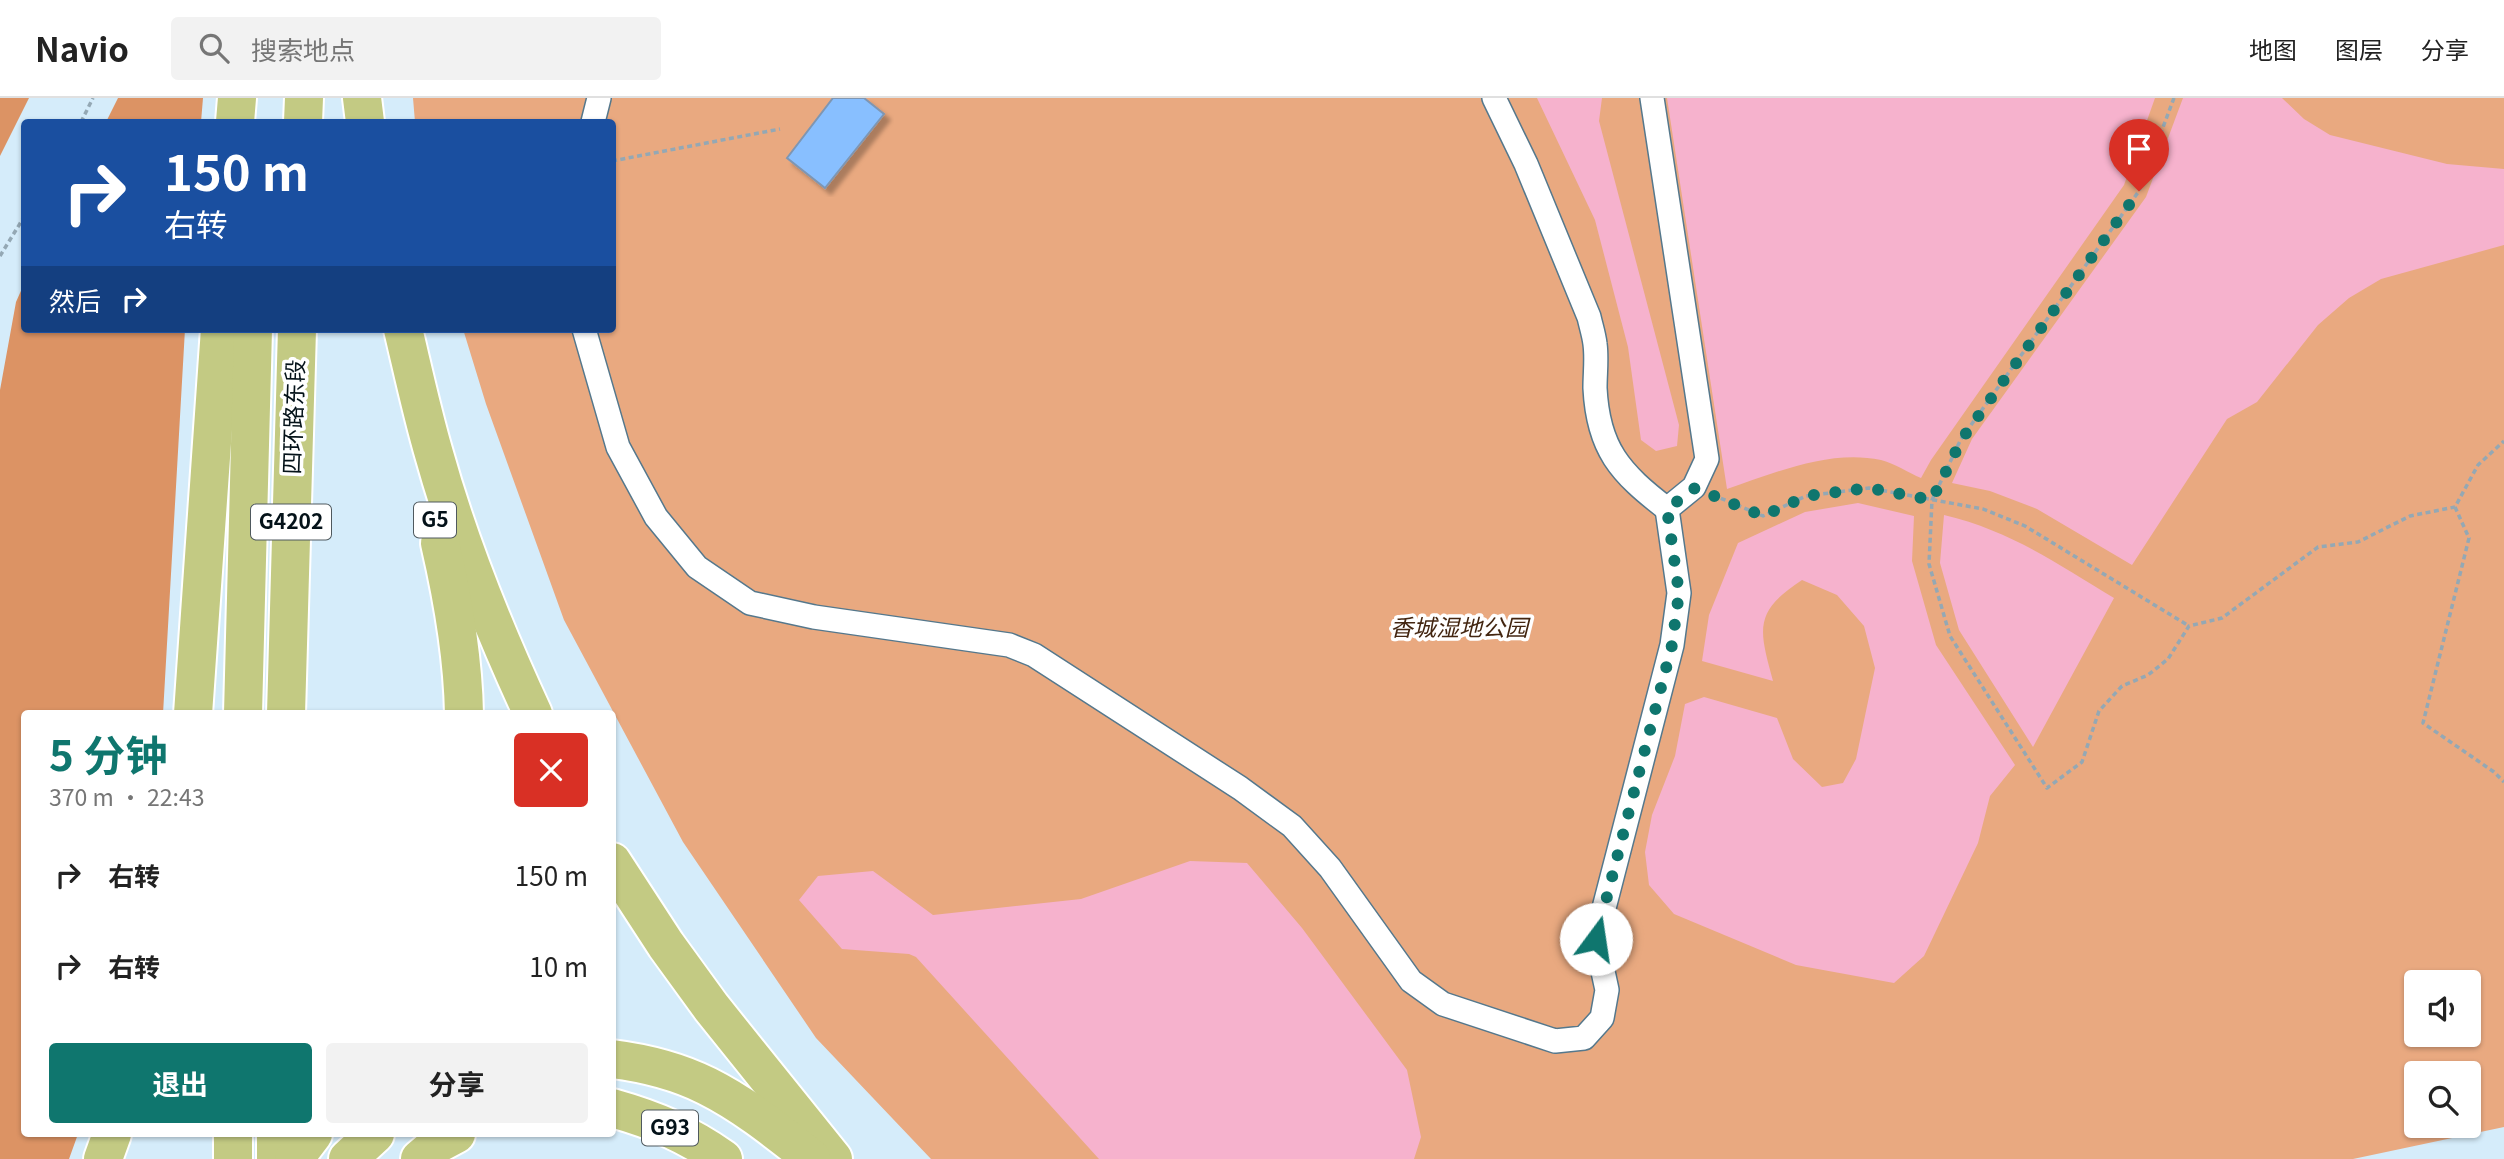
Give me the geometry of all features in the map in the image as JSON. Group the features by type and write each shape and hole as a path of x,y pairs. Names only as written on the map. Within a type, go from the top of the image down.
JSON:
{"highway":[{"path":"235,119 237,98"},
{"path":"257,98 257,119"},
{"path":"303,119 304,98"},
{"path":"362,98 365,119"},
{"path":"193,710 220,333"},
{"name":"四环路东段","path":"243,710 253,333"},
{"name":"四环路东段","path":"286,710 297,333"},
{"name":"G5","path":"393,333 450,590 464,688 464,710"},
{"path":"404,333 433,454 455,523 481,594 531,710"},
{"path":"616,868 666,945 711,1007 833,1159"},
{"path":"616,1060 659,1068 707,1086 766,1123 813,1159"},
{"name":"G93","path":"616,1109 657,1121 692,1138 723,1159"},
{"path":"103,1159 111,1137"},
{"path":"233,1137 233,1159"},
{"path":"276,1137 276,1159"},
{"path":"295,1159 311,1137"},
{"path":"348,1159 372,1137"},
{"path":"419,1159 450,1137"}],"street":[{"path":"594,119 599,98"},
{"path":"585,333 618,447 656,517 697,567 750,603 814,617 1009,645 1034,655 1240,788 1292,826 1330,868 1411,981 1443,1004 1555,1041 1584,1038 1602,1018 1606,990 1596,939 1672,645 1679,593 1667,509 1639,487 1618,465 1604,440 1598,414 1595,344 1589,317 1526,164 1494,98"},
{"path":"1652,98 1707,459 1695,488 1667,509"}],"path":[{"path":"82,119 93,98"},
{"path":"2174,98 2139,191 1962,439 1932,500 1929,565 1950,636 2047,788 2082,762 2099,711 2122,686 2148,676 2168,659 2189,626 2222,618 2318,547 2358,542 2410,516 2455,507"},
{"path":"616,160 780,129"},
{"path":"0,256 21,222"},
{"path":"2455,507 2478,464 2504,441"},
{"path":"1695,488 1763,516 1807,496 1869,488 1983,509 2025,526 2189,626"},
{"path":"2455,507 2469,538 2423,723 2494,772 2504,782"}],"green space":[{"name":"香城湿地公园","path":"413,98 2504,98 2504,1127 2481,1132 2481,1061 2404,1061 2404,1138 2452,1138 2353,1159 931,1159 816,1038 683,842 616,717 616,710 612,710 564,620 486,404 464,333 616,333 616,119 415,119"}],"shaded area":[{"path":"0,98 29,98 0,156"},
{"path":"118,98 203,98 201,119 108,119"},
{"path":"1537,98 1602,98 1599,121 1679,425 1677,446 1656,451 1641,440 1628,347 1595,220"},
{"path":"1667,98 2155,98 2124,185 1921,478 1881,460 1842,458 1802,464 1727,489"},
{"path":"2183,98 2282,98 2304,119 2330,135 2447,164 2504,169 2504,245 2381,279 2349,298 2318,325 2257,402 2227,419 2132,565 2037,509 1990,491 1952,483 1972,439 2146,197"},
{"path":"21,291 21,333 185,333 163,710 21,710 21,1137 77,1137 69,1159 0,1159 0,390 16,302"},
{"path":"1858,503 1914,516 1912,561 1936,645 2015,765 1990,796 1978,843 1924,956 1894,983 1796,965 1674,914 1649,885 1645,852 1652,815 1675,756 1685,704 1704,697 1777,718 1793,759 1822,787 1843,783 1856,759 1875,668 1864,626 1837,595 1802,580 1775,602 1764,623 1763,635 1773,681 1702,661 1709,615 1738,543 1805,512"},
{"path":"1944,515 2012,539 2114,598 2033,747 1959,630 1940,563"},
{"path":"1190,861 1247,863 1302,928 1407,1070 1421,1137 1414,1159 1099,1159 916,957 909,954 842,949 799,900 818,876 873,871 933,915 1081,899"}],"building":[{"path":"833,98 864,98 884,114 825,188 787,158"}],"route":[{"path":"1596,939 1672,645 1679,593 1667,509 1695,488 1763,516 1807,496 1869,488 1932,500 1962,439 2139,191"}]}
